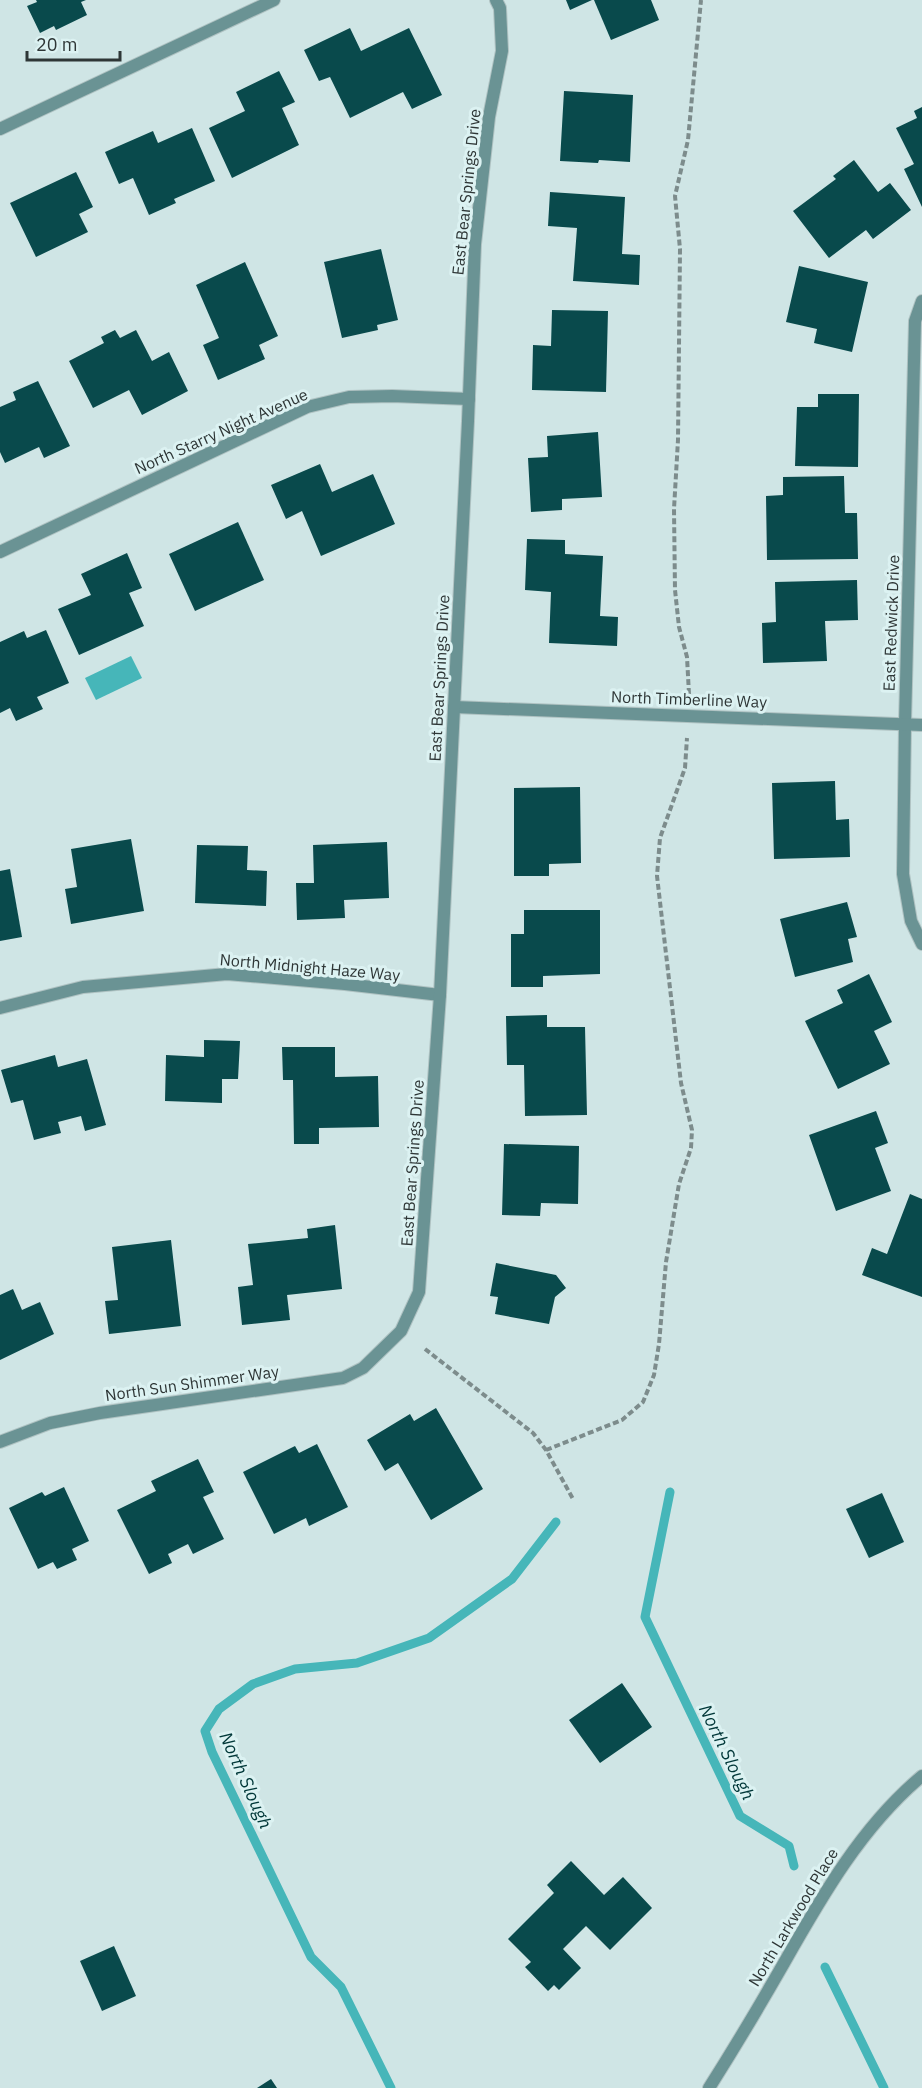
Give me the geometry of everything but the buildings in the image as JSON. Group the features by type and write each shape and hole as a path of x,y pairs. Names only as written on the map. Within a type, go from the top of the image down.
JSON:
{"street":[{"path":"0,129 274,0"},
{"name":"East Bear Springs Drive","path":"383,1348 401,1331 419,1292 440,995 475,244 489,117 502,51 500,8 496,0"},
{"name":"East Redwick Drive","path":"922,301 915,321 904,724 903,874 911,921 922,944"},
{"name":"North Starry Night Avenue","path":"0,552 307,407 349,397 469,399"},
{"name":"North Timberline Way","path":"454,707 922,725"},
{"name":"North Midnight Haze Way","path":"0,1008 83,987 227,974 440,995"},
{"name":"North Sun Shimmer Way","path":"0,1442 50,1423 100,1413 343,1378 363,1368 383,1348"},
{"name":"North Larkwood Place","path":"709,2088 743,2034 813,1910 843,1864 896,1800 922,1776"}],"path":[{"path":"689,695 687,657 679,627 675,590 674,509 678,440 680,260 675,196 688,140 701,0"},
{"path":"546,1450 622,1420 643,1402 654,1375 666,1262 679,1184 691,1148 693,1130 681,1083 657,876 660,838 686,768 687,744"},
{"path":"425,1349 533,1433 546,1450 573,1499"}],"water":[{"path":"131,656 142,678 96,700 85,678"}],"waterway":[{"name":"North Slough","path":"670,1492 645,1617 740,1816 789,1846 794,1866"},
{"name":"North Slough","path":"391,2088 341,1987 311,1957 212,1752 205,1731 219,1709 253,1684 295,1669 357,1663 429,1638 512,1579 556,1522"},
{"name":"North Slough","path":"825,1967 884,2088"}]}
